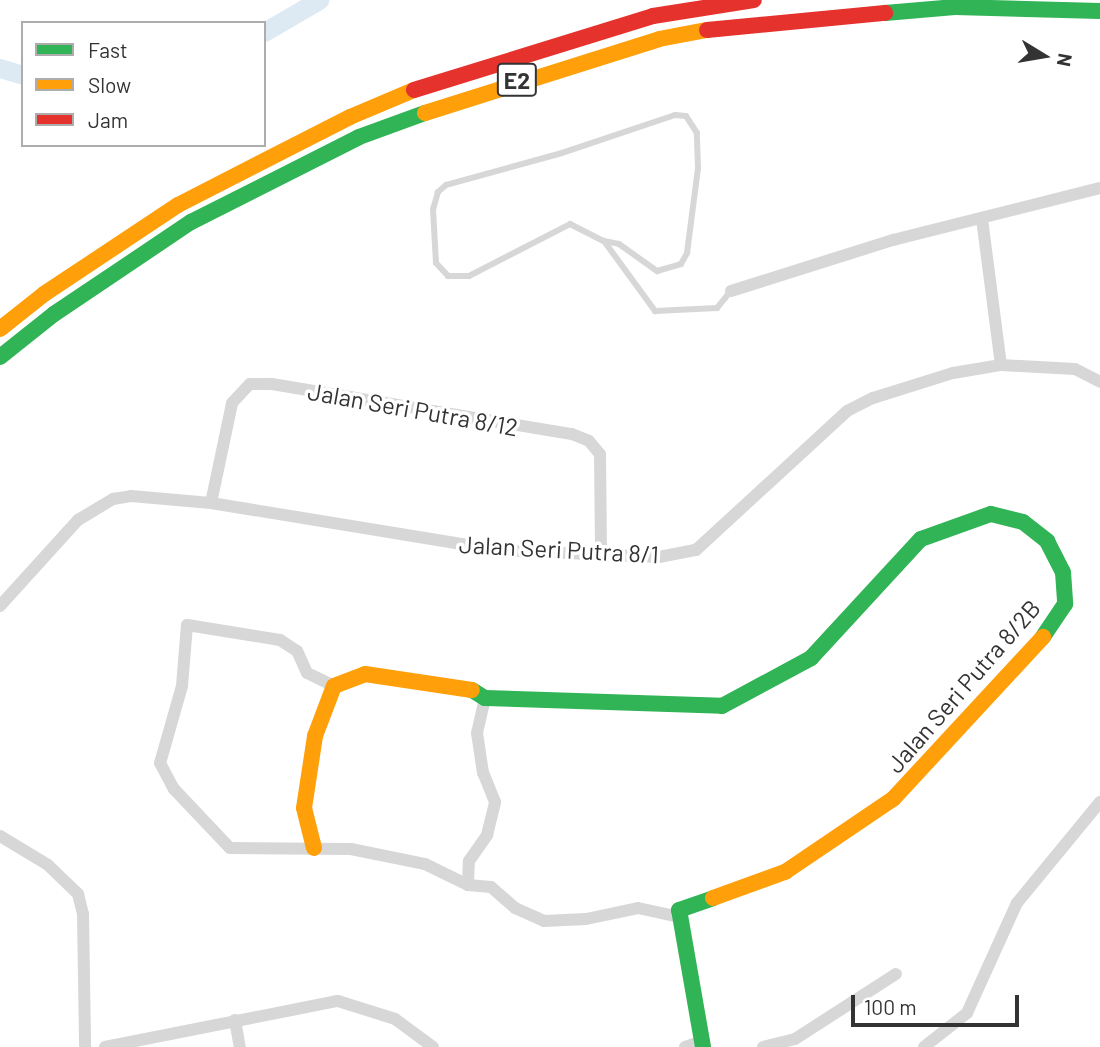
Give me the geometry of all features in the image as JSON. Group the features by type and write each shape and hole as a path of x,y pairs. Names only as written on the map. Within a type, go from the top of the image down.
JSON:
{"main road":[{"name":"E2","path":"0,329 44,294 178,205 350,117 418,88 587,34 653,16 754,0"},
{"name":"E2","path":"0,357 149,247 250,190 359,137 531,76 659,39 806,16 955,7 1100,11"},
{"name":"Jalan Seri Putra 8/2B","path":"485,698 722,706 764,687 811,658 921,539 991,514 1023,522 1047,541 1063,572 1065,604 1042,639 893,799 785,872 679,910 680,917"},
{"path":"314,848 304,808 315,736 334,686 365,674 457,686 485,698"},
{"path":"680,917 702,1044"}],"street":[{"path":"731,291 893,240 1100,188"},
{"path":"982,219 1001,365"},
{"name":"Jalan Seri Putra 8/1","path":"0,606 93,508 131,496 211,503 430,542 498,550 659,557 695,550 847,411 908,385 1001,365 1046,364 1075,369 1100,381"},
{"name":"Jalan Seri Putra 8/12","path":"211,503 232,403 250,384 272,384 572,434 589,441 600,454 601,553"},
{"path":"334,686 307,673 297,651 280,640 187,625 182,686 160,763 174,789 230,848 351,849 425,864 468,885 491,887 515,908 544,921 586,919 638,908 680,917"},
{"path":"468,885 470,861 487,835 495,802 483,773 478,733 485,698"},
{"path":"924,1047 967,1013 1017,903 1100,802"},
{"path":"0,836 48,864 78,894 83,914 85,1047"},
{"path":"763,1047 795,1039 896,974"},
{"path":"105,1047 338,1001 394,1019 433,1047"},
{"path":"235,1020 240,1047"},
{"path":"685,1047 702,1044"}],"lane":[{"path":"604,242 619,244 657,271 681,264 698,168 697,133 686,116 675,115 562,153 446,185 438,192 433,209 436,263 449,276 469,276 562,224 570,223 604,242 655,311 717,309 731,291"}],"waterway":[{"path":"266,31 319,0"},
{"path":"0,68 21,74"}],"traffic: fast":[{"path":"885,13 955,7 1100,11"},
{"path":"0,357 54,314 191,222 359,137 425,113"},
{"path":"472,690 485,698 722,706 811,658 921,539 991,514 1023,522 1047,541 1063,572 1065,604 1043,637"},
{"path":"703,1047 679,910 713,898"}],"traffic: slow":[{"path":"425,113 659,39 707,30"},
{"path":"0,329 44,294 178,205 350,117 414,90"},
{"path":"713,898 785,872 893,799 1043,637"},
{"path":"314,848 304,808 315,736 334,686 365,674 472,690"}],"traffic: jam":[{"path":"414,90 653,16 754,0"},
{"path":"707,30 885,13"}]}
